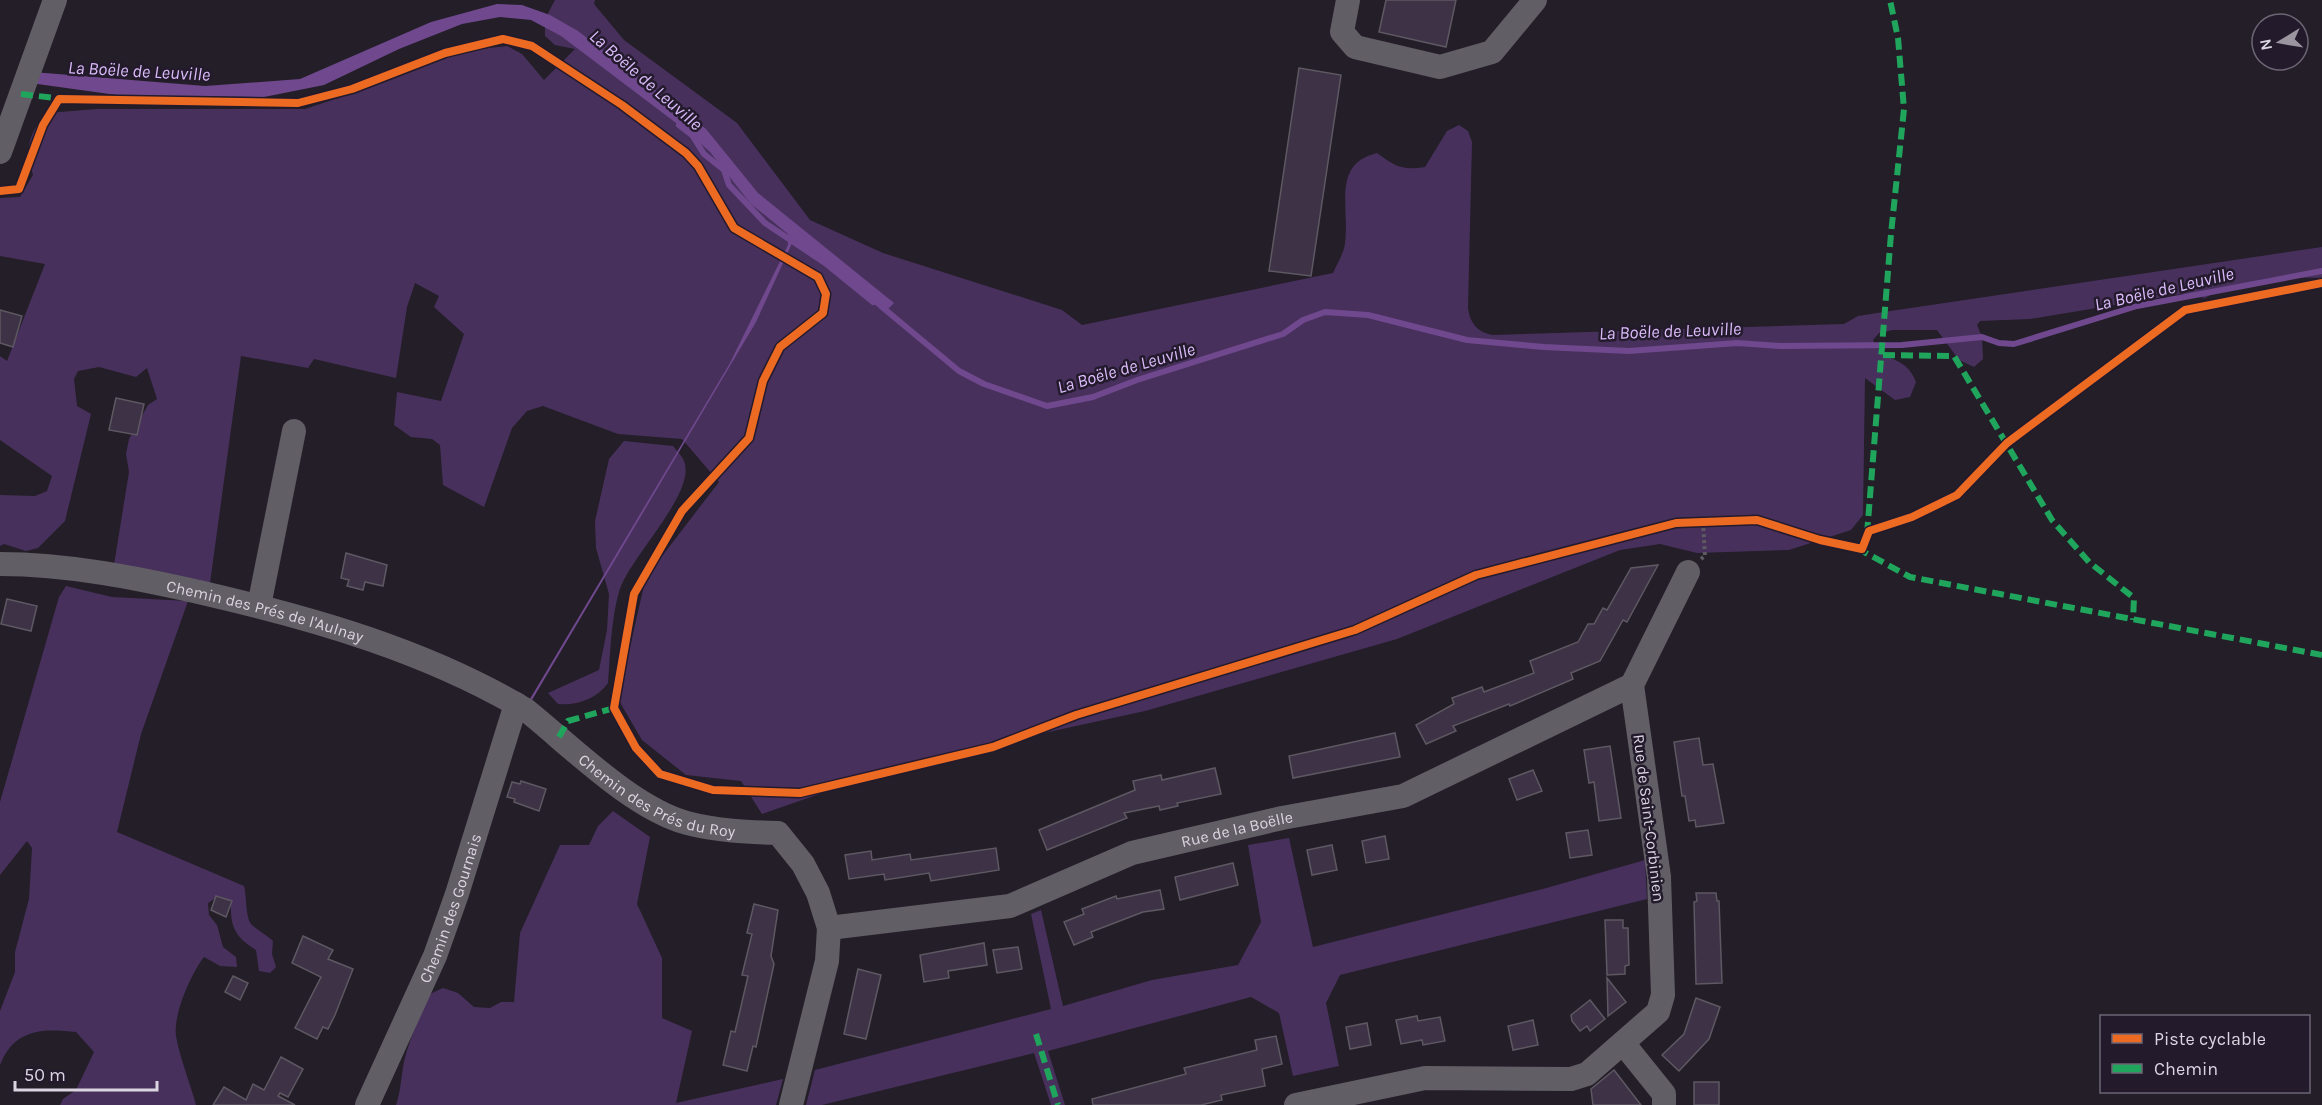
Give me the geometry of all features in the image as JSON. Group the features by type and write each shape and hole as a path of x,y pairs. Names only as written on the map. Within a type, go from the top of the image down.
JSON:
{"street":[{"path":"0,152 55,0"},
{"path":"1348,0 1342,32 1355,47 1440,67 1492,52 1535,0"},
{"path":"259,606 294,431"},
{"name":"Chemin des Prés de l'Aulnay","path":"0,564 67,569 146,580 259,606 373,640 473,680 516,704"},
{"path":"1632,685 1688,572"},
{"name":"Rue de la Boëlle","path":"829,928 1010,906 1132,853 1282,818 1403,796 1632,685"},
{"name":"Rue de Saint-Corbinien","path":"1296,1105 1322,1102 1425,1078 1571,1079 1587,1074 1658,1012 1663,995 1659,877 1632,685"},
{"name":"Chemin des Prés du Roy","path":"516,704 633,796 658,812 686,823 728,831 778,833 803,864 818,893 829,928"},
{"name":"Chemin des Gournais","path":"367,1105 435,956 468,862 516,704"},
{"path":"791,1105 827,961 829,928"},
{"path":"1623,1043 1664,1094 1665,1105"}],"path":[{"path":"1869,531 1912,517 1957,495 2007,443"},
{"path":"1688,572 1705,556 1703,522"}],"shaded area":[{"path":"555,0 595,0 594,4 624,40 737,123 810,220 883,253 1062,310 1082,325 1333,273 1344,247 1346,189 1353,167 1363,159 1377,153 1399,166 1425,167 1447,131 1459,125 1468,131 1472,142 1468,308 1475,326 1482,332 1492,335 1844,324 1858,316 2322,247 2322,278 2276,277 2223,288 2205,298 2181,294 2030,319 1980,321 1977,325 1982,337 1983,359 1974,367 1959,360 1937,330 1893,330 1879,333 1873,340 1877,348 1906,367 1916,382 1910,397 1895,400 1865,378 1863,515 1851,530 1789,550 1697,553 1660,544 1620,550 1397,639 1145,711 911,762 762,814 741,781 686,775 642,740 618,699 646,577 719,482 682,439 618,434 543,406 527,411 512,428 484,507 443,485 440,445 432,439 411,437 394,425 397,392 441,401 464,334 434,307 439,296 415,283 407,307 396,378 314,359 308,368 241,356 210,583 113,571 129,472 126,454 129,439 148,405 157,399 147,368 136,377 99,367 78,371 74,379 77,406 91,414 65,521 38,548 26,551 4,544 0,546 0,495 35,496 47,491 52,476 0,440 0,356 7,361 45,264 0,256 0,198 20,197 33,175 29,157 30,142 36,128 47,113 97,109 305,109 374,86 445,53 507,46 522,54 544,80 575,49 555,45 545,36 545,19"},
{"path":"497,4 522,5 550,15 578,31 706,129 758,193 894,303 887,310 879,308 794,239 756,322 529,705 527,704 730,363 788,245 788,234 750,203 710,152 688,132 561,36 531,20 500,17 462,24 399,49 324,85 264,97 124,96 30,83 33,72 205,86 300,79 431,22"},
{"path":"624,441 673,446 684,461 685,474 681,490 635,561 619,592 613,626 608,683 586,700 572,704 558,704 548,693 599,670 607,630 609,594 596,548 595,521 609,459"},
{"path":"66,586 112,597 188,601 141,734 117,832 244,886 250,922 273,941 272,954 276,967 270,973 259,971 256,950 243,941 235,930 231,902 219,896 208,903 209,915 217,925 223,947 236,957 237,967 220,966 204,957 194,973 180,1006 176,1036 196,1105 60,1105 63,1099 76,1090 94,1052 76,1032 52,1030 30,1034 13,1044 0,1065 0,1011 15,972 15,952 29,899 32,848 27,841 0,875 0,802 59,597"},
{"path":"613,811 650,837 637,904 662,958 662,1018 692,1031 676,1103 783,1079 776,1105 396,1105 409,1045 430,994 443,988 458,993 474,1007 490,1008 501,1002 514,1002 520,933 560,845 589,845 598,826"},
{"path":"1289,838 1313,947 1543,889 1645,860 1647,899 1340,975 1326,1003 1339,1066 1293,1076 1279,1013 1251,997 1048,1051 1065,1105 1051,1105 1034,1053 822,1105 806,1105 815,1070 1051,1009 1031,914 1041,910 1063,1006 1152,980 1238,965 1261,922 1248,845"}],"building":[{"path":"1386,0 1456,0 1446,47 1379,32"},
{"path":"1299,68 1341,75 1311,276 1269,271"},
{"path":"0,310 22,316 13,347 0,343"},
{"path":"116,398 144,404 137,435 109,430"},
{"path":"346,553 387,565 383,586 365,582 363,590 347,586 349,580 341,578"},
{"path":"1658,565 1627,622 1623,620 1600,661 1571,673 1573,679 1510,706 1509,704 1453,726 1456,731 1426,744 1416,725 1454,704 1452,698 1482,687 1484,692 1534,673 1530,661 1578,642 1588,624 1594,624 1603,608 1607,610 1631,568"},
{"path":"7,599 37,606 31,631 1,624"},
{"path":"1395,733 1400,757 1293,778 1289,756"},
{"path":"1699,738 1703,765 1713,764 1724,823 1696,827 1695,820 1689,821 1685,796 1682,796 1674,742"},
{"path":"1610,746 1621,818 1599,821 1594,782 1589,783 1584,750"},
{"path":"1215,768 1221,794 1177,803 1178,806 1160,810 1159,806 1124,813 1127,818 1047,850 1039,830 1135,790 1133,781 1161,775 1162,780"},
{"path":"1533,770 1542,791 1517,800 1509,779"},
{"path":"521,781 546,789 539,811 507,797 512,782 520,784"},
{"path":"1588,830 1592,855 1570,858 1566,833"},
{"path":"1385,836 1389,859 1366,863 1362,841"},
{"path":"1332,845 1337,870 1312,875 1307,850"},
{"path":"996,848 999,870 931,881 929,873 885,880 884,874 849,879 845,855 871,851 872,860 910,854 911,860"},
{"path":"1233,863 1238,885 1180,900 1175,877"},
{"path":"1160,890 1164,909 1143,912 1091,932 1093,937 1074,945 1064,922 1084,914 1082,909 1116,896 1117,899"},
{"path":"1696,893 1716,893 1717,901 1719,901 1722,983 1696,984 1694,902 1697,901"},
{"path":"216,896 232,901 226,917 211,910"},
{"path":"754,904 778,910 771,956 774,964 756,1047 753,1046 747,1071 723,1065 731,1031 735,1032 748,976 742,975 752,934 747,933"},
{"path":"1605,920 1623,920 1623,928 1628,928 1629,965 1625,966 1625,974 1607,975"},
{"path":"303,936 333,950 328,959 353,969 328,1029 323,1027 317,1039 295,1028 321,977 292,963"},
{"path":"984,943 987,965 948,971 949,978 924,982 920,955"},
{"path":"1018,947 1022,969 997,973 993,950"},
{"path":"858,969 881,975 866,1039 844,1034"},
{"path":"233,976 248,983 240,1000 225,992"},
{"path":"1607,978 1626,1002 1608,1016"},
{"path":"1696,998 1720,1007 1709,1039 1679,1071 1662,1055 1684,1034"},
{"path":"1590,1000 1605,1019 1590,1031 1587,1026 1580,1031 1572,1021 1571,1015"},
{"path":"1417,1016 1418,1021 1440,1017 1445,1041 1423,1045 1422,1040 1401,1044 1396,1020"},
{"path":"1533,1020 1538,1045 1513,1050 1508,1026"},
{"path":"1367,1023 1371,1045 1350,1049 1346,1027"},
{"path":"1276,1036 1282,1064 1262,1069 1265,1086 1221,1095 1222,1100 1201,1105 1093,1105 1092,1099 1186,1074 1184,1068 1257,1050 1255,1040"},
{"path":"281,1057 303,1069 288,1097 280,1093 278,1096 295,1105 213,1105 224,1087 246,1100 253,1084 264,1090"},
{"path":"1614,1070 1641,1105 1593,1105 1591,1089"},
{"path":"1694,1082 1719,1082 1719,1105 1694,1105"}],"waterway":[{"name":"La Boële de Leuville","path":"679,125 692,135 704,154 724,170 729,185 765,223 825,263 873,302"},
{"name":"La Boële de Leuville","path":"882,307 959,371 984,384 1047,406 1093,397 1137,380 1283,334 1303,320 1325,312 1368,315 1467,340 1629,351 1737,343 1780,346 1902,345 1982,337 1999,343 2014,344 2137,306 2322,271"}],"marked path":[{"path":"1867,534 1891,234 1904,109 1898,38 1890,0"},
{"path":"21,94 63,99"},
{"path":"1883,355 1954,356 2052,520 2089,562 2134,598 2133,620"},
{"path":"1857,548 1910,577 2322,655"},
{"path":"559,737 568,721 614,708"},
{"path":"1036,1034 1058,1105"}],"cycle path":[{"path":"0,191 19,189 43,125 59,99 298,103 352,89 445,53 503,39 532,46 622,105 686,153 698,166 734,228 818,277 826,294 823,313 780,347 763,381 749,438 682,511 634,594 614,708 636,748 660,774 713,790 800,793 993,747 1076,715 1355,630 1476,575 1676,523 1757,520 1820,540 1862,549 1869,531 1912,517 1957,495 2007,443 2185,310 2322,283"}]}
